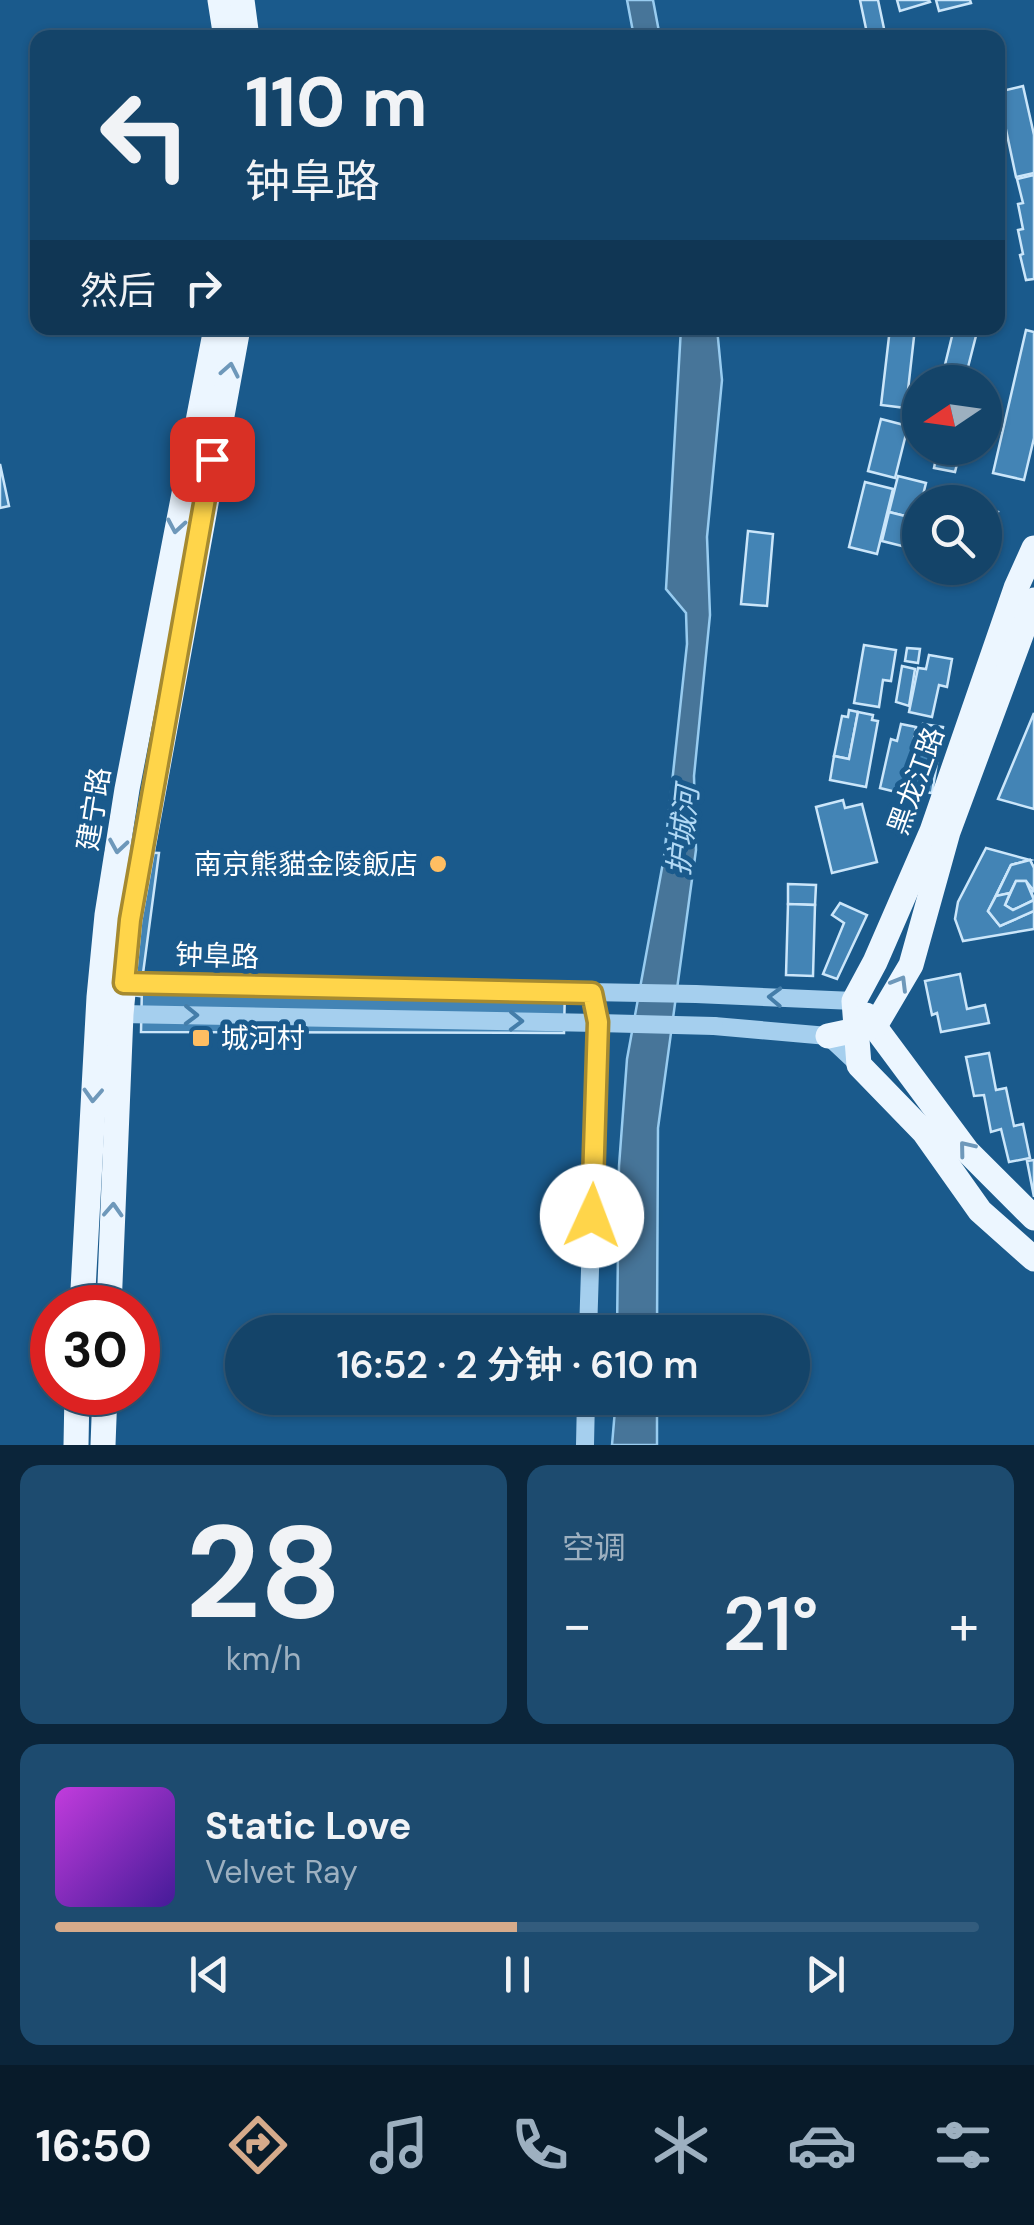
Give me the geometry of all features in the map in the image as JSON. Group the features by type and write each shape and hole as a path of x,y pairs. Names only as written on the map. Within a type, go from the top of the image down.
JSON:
{"main road":[{"path":"220,0 225,30"},
{"path":"242,0 246,30"},
{"name":"建宁路","path":"83,1285 108,915 127,790 215,335"},
{"name":"建宁路","path":"110,1285 121,1014 137,881 237,335"},
{"name":"黑龙江路","path":"866,1029 911,965 948,832 1028,593 1034,548"},
{"name":"黑龙江路","path":"854,1001 932,831 1028,593"},
{"path":"854,1001 866,1029 966,1151 1034,1218"},
{"path":"828,1036 866,1029"},
{"path":"866,1029 859,1065 924,1132 980,1211 1034,1260"},
{"path":"76,1445 77,1415"},
{"path":"103,1445 104,1415"}],"street":[{"path":"124,983 100,997 121,1014 714,1026 828,1036 859,1065"},
{"name":"钟阜路","path":"124,983 696,994 854,1001"},
{"path":"589,1315 598,1022 592,993"},
{"path":"584,1445 585,1415"}],"water":[{"path":"627,0 653,0 659,30 633,30"},
{"name":"护城河","path":"681,335 718,335 722,380 707,537 710,615 694,776 696,850 658,1128 657,1315 617,1315 619,1166 627,1059 664,857 687,644 686,613 666,589"},
{"path":"615,1415 657,1415 657,1445 612,1445"}],"building":[{"path":"860,0 878,0 884,30 866,30"},
{"path":"897,0 929,0 930,2 900,11"},
{"path":"936,0 970,0 971,3 939,11"},
{"path":"1023,86 1034,135 1034,173 1016,177 1005,125 1005,90"},
{"path":"1034,175 1034,279 1026,280 1018,230 1023,229 1018,204 1023,203 1017,179"},
{"path":"1026,330 1034,332 1034,438 1024,480 993,473 995,465 1002,465 1002,434"},
{"path":"889,335 914,335 911,365 902,365 902,408 881,405"},
{"path":"952,335 976,335 969,365 945,365"},
{"path":"881,419 902,424 902,450 895,478 868,471"},
{"path":"0,464 9,506 0,508"},
{"path":"935,465 957,465 955,472 934,468"},
{"path":"898,476 926,483 902,485 902,515 889,512"},
{"path":"865,482 893,489 877,554 849,547"},
{"path":"889,512 902,515 902,546 882,541"},
{"path":"748,531 773,534 767,606 741,604"},
{"path":"864,645 896,650 891,681 883,680 879,707 854,703"},
{"path":"907,648 920,649 918,663 905,661"},
{"path":"929,655 952,659 947,687 939,685 932,717 909,712 918,668 926,669"},
{"path":"902,666 915,669 909,706 896,702"},
{"path":"849,710 858,712 849,759 834,756 842,716 848,717"},
{"path":"858,712 873,715 872,720 878,721 866,787 830,780 834,756 849,759"},
{"path":"1034,713 1034,809 998,799"},
{"path":"901,724 916,727 904,794 880,788 891,739 897,741"},
{"path":"923,724 943,727 932,793 911,790"},
{"path":"843,800 845,808 862,804 877,862 832,873 816,807"},
{"path":"986,848 1030,860 1011,865 988,911 1000,926 1034,911 1034,929 963,941 955,919 958,902"},
{"path":"126,852 159,853 140,996 113,993"},
{"path":"1030,860 1034,868 1034,900 1013,910 1005,905 1010,893 996,896 1011,865"},
{"path":"1030,860 1034,891 1026,881 1016,881 1010,893 996,896 1011,865"},
{"path":"1016,881 1026,881 1034,900 1013,910 1005,905"},
{"path":"788,884 816,885 815,905 788,904"},
{"path":"1010,893 1005,905 1013,910 1034,900 1034,911 1000,926 988,911 996,896"},
{"path":"840,903 867,915 837,979 823,974 844,923 832,915"},
{"path":"788,904 815,905 813,976 786,975"},
{"path":"960,974 967,1009 985,1005 989,1023 941,1032 937,1013 932,1015 925,981"},
{"path":"142,986 565,987 564,1033 141,1032"},
{"path":"989,1053 996,1090 1006,1088 1014,1126 1023,1124 1030,1158 1009,1162 1001,1129 991,1132 984,1095 974,1096 966,1057"},
{"path":"1034,1160 1034,1197 1027,1161"}],"place":[{"name":"南京熊貓金陵飯店","path":"438,864"},
{"name":"城河村","path":"201,1038"}],"route":[{"path":"212,459 130,920 124,983 592,993 598,1022 592,1216"}]}
